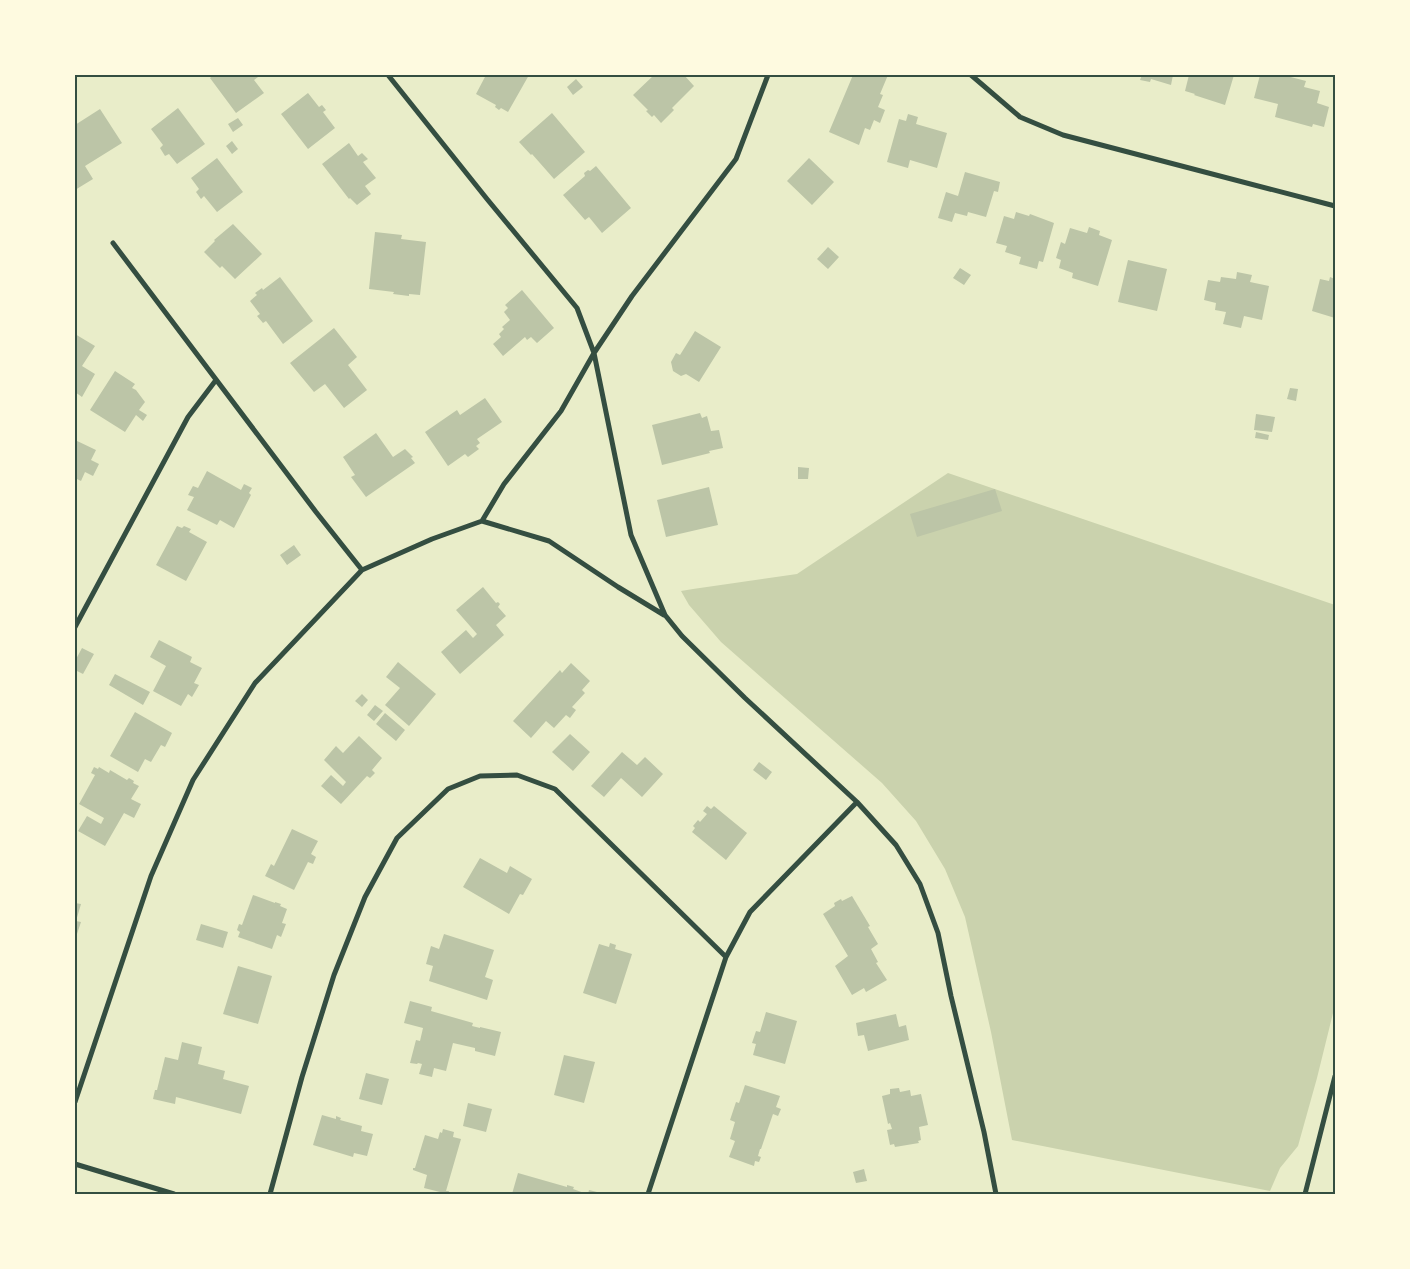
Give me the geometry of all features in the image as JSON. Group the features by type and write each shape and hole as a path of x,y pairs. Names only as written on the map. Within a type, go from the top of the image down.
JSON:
{"street":[{"path":"482,521 504,484 561,411 594,353 632,296 736,159 768,75"},
{"path":"971,75 1020,117 1063,135 1335,206"},
{"path":"391,76 487,200 576,308 594,353 631,535 665,615 682,636 745,698 857,802 896,845 920,884 938,933 951,996 984,1132 996,1194"},
{"path":"113,243 362,570"},
{"path":"75,627 188,417 216,380"},
{"path":"75,1102 151,876 193,780 255,683 362,570 432,539 482,521 549,541 618,587 665,615"},
{"path":"270,1194 302,1077 334,975 365,897 397,838 448,789 480,776 518,775 555,789 726,957"},
{"path":"648,1194 726,957 750,912 857,802"},
{"path":"1305,1194 1335,1076"},
{"path":"75,1164 174,1194"}],"green space":[{"path":"948,473 1335,605 1335,1005 1298,1146 1280,1168 1270,1191 1012,1140 991,1032 965,917 945,869 916,821 882,783 721,642 689,605 681,591 797,574"}],"building":[{"path":"213,75 257,75 258,77 254,80 264,93 236,113 210,78"},
{"path":"486,75 529,75 508,112 501,108 499,110 495,107 496,105 476,94"},
{"path":"654,75 684,75 694,86 672,108 674,110 661,123 654,115 652,117 646,111 648,110 633,95"},
{"path":"853,75 888,75 880,94 883,95 878,107 885,110 880,123 874,120 870,130 865,128 859,145 829,132"},
{"path":"1142,75 1173,75 1171,85 1151,79 1150,82 1140,80"},
{"path":"1189,75 1234,75 1225,105 1185,91"},
{"path":"1260,75 1283,75 1306,81 1304,87 1320,91 1317,103 1329,107 1324,127 1313,124 1312,127 1275,117 1278,104 1254,98"},
{"path":"576,79 583,87 573,95 567,87"},
{"path":"308,93 319,107 322,105 326,110 323,112 335,128 308,149 281,114"},
{"path":"178,108 205,144 177,164 169,154 165,156 160,148 163,145 151,129"},
{"path":"100,109 122,143 85,166 93,179 75,190 75,125"},
{"path":"552,113 585,152 554,179 519,142"},
{"path":"908,114 918,117 916,124 947,133 937,168 910,160 908,168 887,162 899,119 906,121"},
{"path":"238,118 243,125 233,132 228,124"},
{"path":"232,141 238,149 232,154 226,146"},
{"path":"349,143 358,156 362,153 368,159 363,162 376,178 365,186 371,194 357,205 349,199 322,164"},
{"path":"217,158 243,192 217,212 204,196 201,199 196,192 199,189 191,178"},
{"path":"809,158 834,182 812,205 787,181"},
{"path":"596,166 631,208 602,233 589,217 585,220 563,195 585,176 584,173"},
{"path":"965,172 1000,182 998,192 994,191 986,217 968,212 967,216 955,213 952,222 938,218 946,192 958,196"},
{"path":"1016,212 1029,216 1030,214 1054,223 1043,262 1039,261 1037,269 1019,264 1021,257 1005,252 1007,246 996,243 1004,216 1014,219"},
{"path":"233,224 262,254 235,279 222,266 220,268 204,252 214,240"},
{"path":"1089,227 1100,231 1099,235 1112,240 1098,286 1072,278 1073,273 1059,268 1061,260 1056,258 1061,242 1065,244 1070,228 1087,233"},
{"path":"375,232 402,235 401,239 426,242 420,295 409,294 409,296 369,289"},
{"path":"828,247 839,257 828,269 817,259"},
{"path":"1128,260 1167,269 1157,311 1118,302"},
{"path":"960,268 971,275 964,285 953,278"},
{"path":"1237,272 1252,275 1250,282 1269,286 1262,320 1244,316 1241,328 1223,324 1226,312 1215,310 1216,303 1204,300 1208,280 1220,282 1221,277 1236,279"},
{"path":"280,277 313,321 283,344 266,321 263,323 257,316 260,314 250,301 257,295 255,293 262,288 263,290"},
{"path":"1330,277 1335,279 1335,318 1312,311 1320,279 1329,281"},
{"path":"522,290 554,328 537,343 531,337 527,340 525,337 503,356 493,344 501,337 499,334 504,329 502,327 510,320 504,312 508,308 505,305"},
{"path":"334,328 357,357 348,365 367,390 344,408 325,384 314,392 290,363"},
{"path":"695,331 721,347 699,382 686,374 681,376 673,371 671,362 676,353 680,355"},
{"path":"75,334 95,346 82,366 95,374 82,397 75,392"},
{"path":"115,371 135,384 132,388 136,390 145,402 139,410 147,415 143,421 136,415 125,432 90,410"},
{"path":"1290,388 1298,389 1296,401 1287,399"},
{"path":"485,398 502,422 477,439 480,443 476,446 479,449 468,457 465,454 448,466 425,432 457,410 460,415"},
{"path":"700,413 702,418 707,416 711,431 719,430 723,448 662,465 652,425"},
{"path":"1256,414 1275,417 1272,432 1254,430"},
{"path":"1256,432 1269,435 1268,440 1255,438"},
{"path":"376,433 393,457 405,449 413,457 411,458 415,463 366,497 351,477 355,475 343,457"},
{"path":"75,440 96,450 91,460 99,464 93,476 85,472 81,481 75,478"},
{"path":"798,467 809,468 808,479 798,479"},
{"path":"207,471 241,490 244,484 252,488 249,493 251,495 234,528 220,520 217,525 187,510 194,497 188,495 193,486 198,488"},
{"path":"709,487 718,525 666,537 657,500"},
{"path":"995,489 1002,511 917,537 910,514"},
{"path":"177,526 191,529 189,532 207,542 186,581 156,565"},
{"path":"294,545 301,555 287,565 280,555"},
{"path":"483,587 496,603 500,604 498,607 506,616 496,625 504,635 460,674 441,652 466,630 473,638 477,634 456,610"},
{"path":"159,640 192,657 190,662 202,668 194,683 199,685 192,697 188,694 181,706 153,691 166,666 150,657"},
{"path":"82,648 94,654 83,674 75,670 75,661"},
{"path":"398,662 436,694 409,726 385,705 400,688 386,677"},
{"path":"571,663 590,681 582,690 585,693 572,707 576,710 570,718 566,715 554,728 546,721 531,738 513,721 560,670 562,673"},
{"path":"115,674 150,692 143,705 109,685"},
{"path":"362,694 368,700 362,707 355,701"},
{"path":"375,705 383,711 374,721 367,715"},
{"path":"135,712 172,733 165,747 161,745 151,762 145,759 138,772 110,756"},
{"path":"385,713 405,730 396,741 376,724"},
{"path":"570,734 590,752 573,771 552,752"},
{"path":"359,736 382,758 372,770 375,773 370,778 367,776 341,804 321,786 331,775 343,786 346,782 324,760 336,746 343,753"},
{"path":"622,752 637,765 645,757 663,774 642,797 621,778 604,797 591,786"},
{"path":"759,762 772,772 766,780 753,770"},
{"path":"94,767 98,769 99,767 109,773 110,770 127,780 129,778 139,786 131,799 141,804 134,818 124,813 105,846 78,831 87,816 101,824 104,818 79,804 95,775 91,773"},
{"path":"707,806 711,809 714,806 747,833 726,860 692,832 695,828 693,826 698,820 700,822 707,814 703,811"},
{"path":"292,829 318,841 311,854 316,857 313,864 308,862 294,890 265,876 271,864 274,866"},
{"path":"480,858 507,873 510,866 532,879 523,895 520,894 509,914 463,887"},
{"path":"253,895 281,904 280,906 287,909 282,923 286,924 281,937 277,935 272,949 238,937 240,932 237,930 239,924 242,925"},
{"path":"852,896 870,926 868,927 878,944 871,949 878,962 876,963 887,980 866,992 864,988 852,995 835,966 848,956 823,914 835,906 834,903"},
{"path":"75,903 81,904 76,921 81,922 77,934 75,933"},
{"path":"201,924 228,932 223,948 196,940"},
{"path":"444,934 494,950 485,977 493,980 487,1000 429,981 433,966 426,964 431,946 439,949"},
{"path":"610,943 616,945 615,949 632,954 616,1004 583,993 599,944 609,947"},
{"path":"238,966 272,976 258,1024 223,1014"},
{"path":"410,1001 432,1007 431,1011 473,1023 472,1026 501,1032 495,1056 475,1051 475,1048 453,1043 446,1071 434,1068 432,1077 419,1074 422,1064 410,1063 416,1040 420,1041 423,1028 404,1023"},
{"path":"766,1012 797,1021 785,1064 753,1055 756,1044 752,1043 756,1031 760,1032"},
{"path":"896,1014 899,1027 906,1025 909,1040 868,1051 864,1035 858,1036 856,1023"},
{"path":"182,1042 202,1047 198,1064 225,1071 223,1079 249,1086 241,1114 176,1097 175,1104 153,1099 165,1057 178,1060"},
{"path":"564,1055 595,1062 584,1103 554,1095"},
{"path":"366,1073 389,1079 382,1105 359,1099"},
{"path":"745,1085 780,1096 776,1107 781,1109 778,1116 773,1114 758,1156 761,1157 759,1162 755,1161 754,1166 729,1157 735,1141 730,1139 735,1122 730,1120 736,1102 739,1103"},
{"path":"899,1088 900,1092 910,1090 911,1096 921,1094 928,1125 919,1127 921,1140 918,1141 919,1143 895,1147 894,1144 890,1145 887,1130 892,1129 890,1123 888,1124 882,1096 890,1094 890,1089"},
{"path":"468,1103 492,1109 486,1132 463,1126"},
{"path":"322,1115 336,1119 336,1116 341,1118 340,1120 362,1126 361,1131 373,1134 367,1156 354,1153 353,1157 313,1145"},
{"path":"443,1129 454,1132 453,1137 461,1139 446,1191 449,1191 448,1194 424,1188 427,1175 413,1170 425,1135 438,1139"},
{"path":"864,1169 867,1181 856,1183 853,1172"},
{"path":"518,1173 567,1187 567,1185 574,1187 573,1189 587,1194 512,1194"},
{"path":"589,1190 601,1193 601,1194 588,1194"}]}
